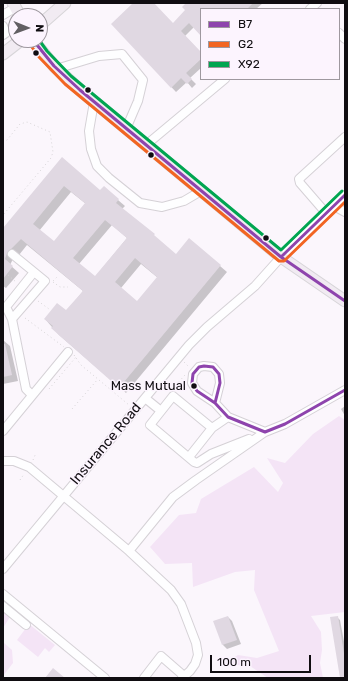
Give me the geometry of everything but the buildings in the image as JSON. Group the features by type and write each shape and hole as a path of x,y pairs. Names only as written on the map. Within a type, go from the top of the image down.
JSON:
{"main road":[{"path":"48,18 65,3"},
{"path":"38,48 56,68 94,102 281,257 345,301"}],"street":[{"path":"3,26 6,33 3,34"},
{"path":"56,68 99,56 122,54 143,80 138,101 126,129"},
{"path":"146,145 224,80"},
{"path":"94,102 90,131 91,149 97,166 109,178 140,203 162,207 184,201 201,191"},
{"path":"326,213 300,183 299,179 345,137"},
{"name":"Insurance Road","path":"3,569 194,341 218,317 240,300 281,257 345,195"},
{"path":"334,206 345,212"},
{"path":"12,254 44,281 12,319"},
{"path":"32,395 26,389 12,319 6,308 34,272"},
{"path":"3,430 69,352"},
{"path":"215,403 220,383 219,374 216,370 208,366 199,367 193,374 192,383 194,388 215,403 228,417 265,432"},
{"path":"212,428 173,396 150,425 191,460 197,463 211,454 285,424 345,390"},
{"path":"145,398 161,411"},
{"path":"189,457 212,428 228,417"},
{"path":"129,551 173,497 265,432"},
{"path":"3,461 14,461 29,467 129,551 171,590 181,604 196,643 198,655 193,667 183,677 161,656 144,678"},
{"path":"3,594 105,678"},
{"path":"3,606 26,625"}],"path":[{"path":"3,142 7,140 20,124 27,122 50,132 53,152 51,158 3,215"},
{"path":"8,276 19,285"},
{"path":"56,276 52,281 60,287 68,287"},
{"path":"36,299 49,309"},
{"path":"24,317 76,357 81,365 130,405"},
{"path":"50,389 76,357"},
{"path":"176,386 186,374"},
{"path":"72,409 98,379"},
{"path":"32,464 36,453"},
{"path":"20,480 26,471"}],"shaded area":[{"path":"339,416 345,420 345,612 311,616 321,632 322,650 320,663 323,678 268,678 250,666 223,664 238,655 257,658 279,651 254,590 255,570 235,572 193,587 192,563 165,564 150,547 179,515 196,513 201,499 254,467 278,492 283,483 267,458 285,463 313,434"},
{"path":"3,609 10,617 3,628"},
{"path":"29,624 55,645 49,652 45,648 38,657 17,640"},
{"path":"3,642 12,650 13,663 3,676"}],"transit line":[{"name":"G2","path":"33,48 39,57 65,84 279,261 284,261 345,202"},
{"name":"B7","path":"39,48 54,66 80,90 281,257 345,301"},
{"name":"X92","path":"45,48 71,76 281,250 342,191"},
{"name":"B7","path":"281,257 345,195"},
{"name":"B7","path":"204,366 213,367 219,374 220,383 215,403 197,391 192,383 193,374 199,367 204,366"},
{"name":"B7","path":"215,403 228,417 265,432 285,424 345,390"}],"place":[{"name":"Mass Mutual","path":"194,386"}]}
